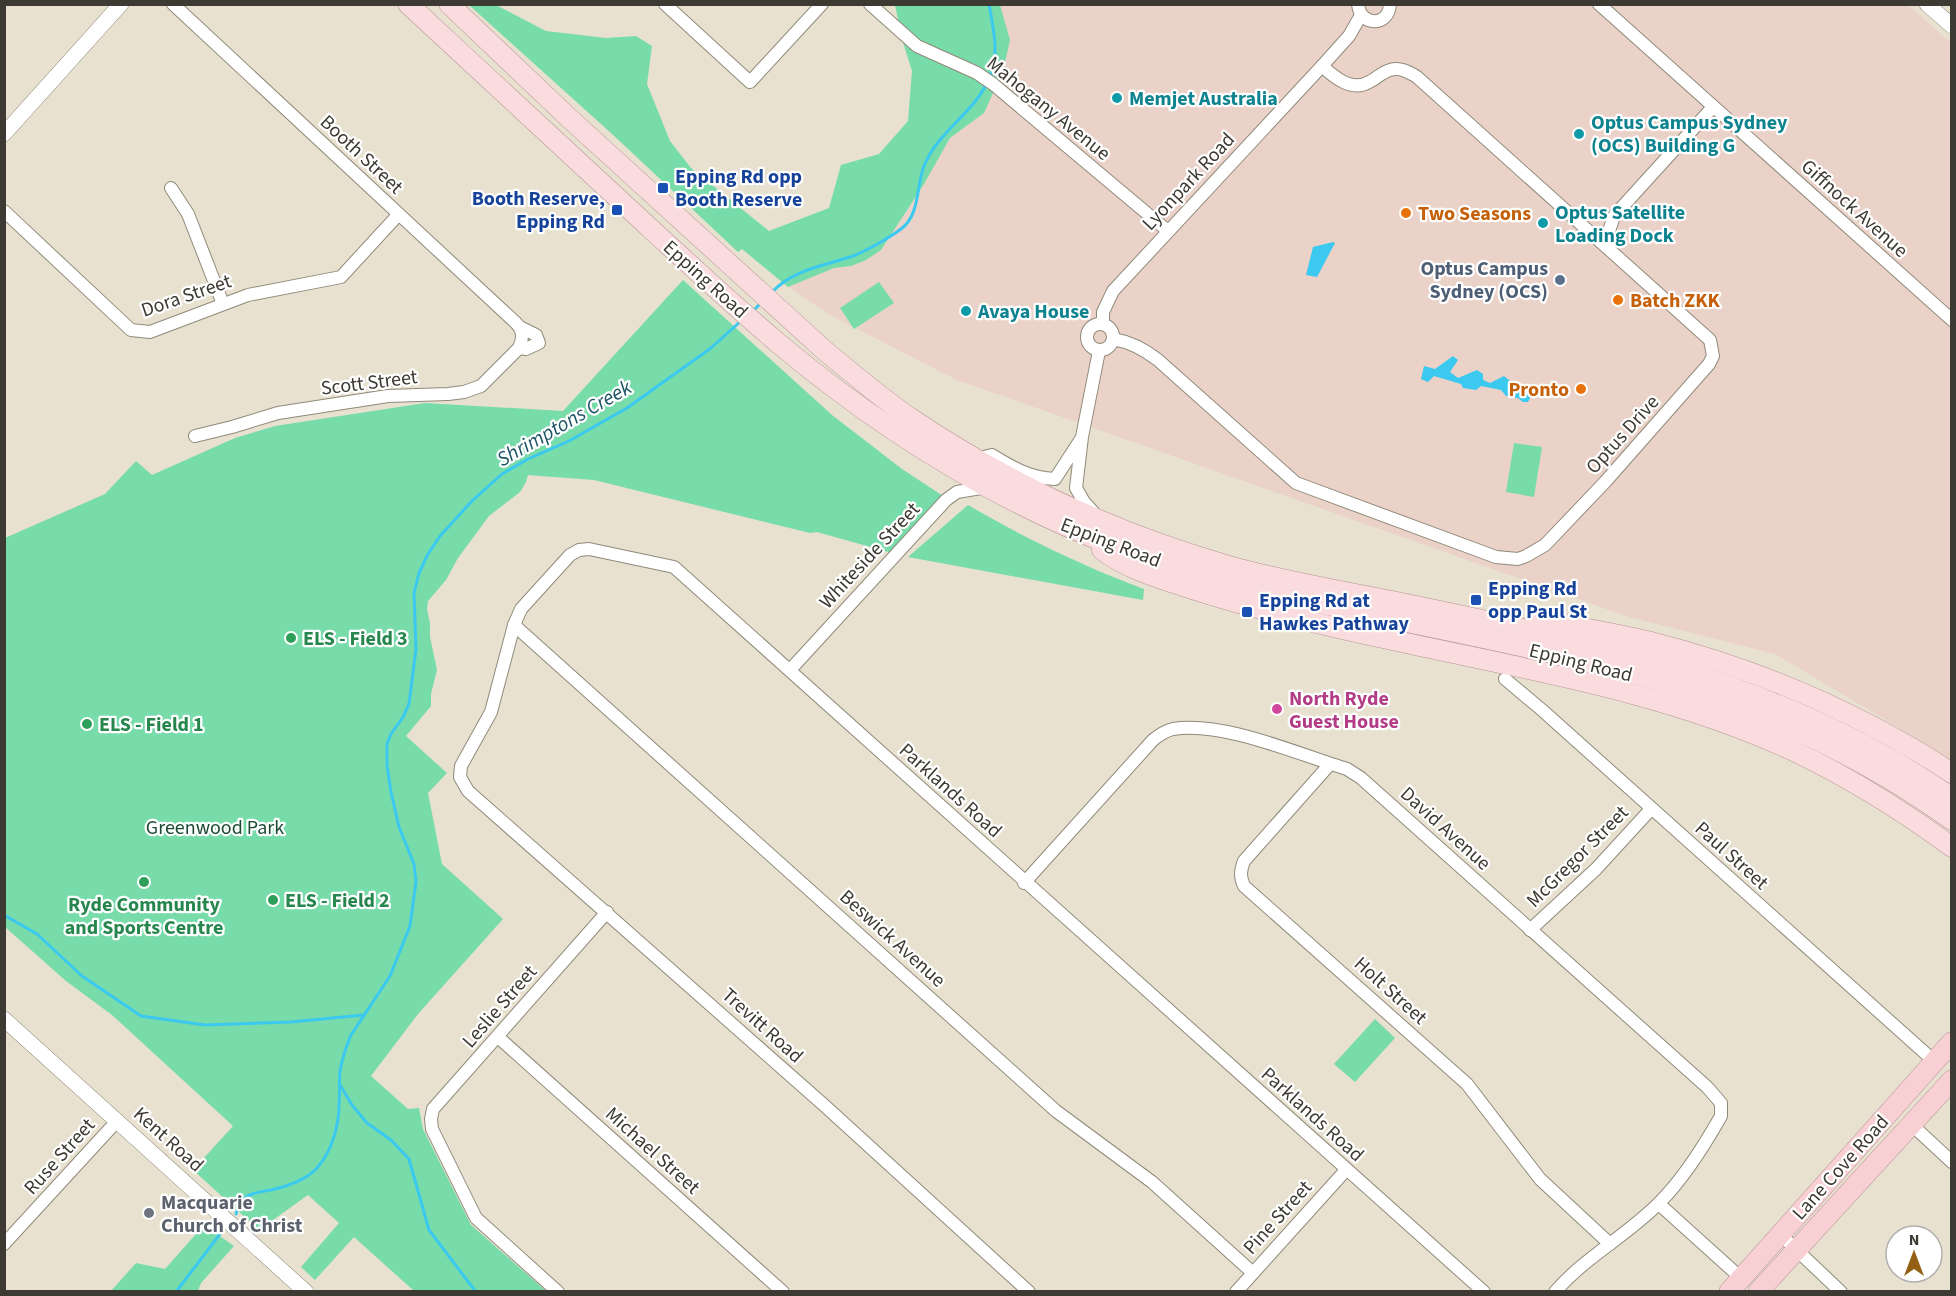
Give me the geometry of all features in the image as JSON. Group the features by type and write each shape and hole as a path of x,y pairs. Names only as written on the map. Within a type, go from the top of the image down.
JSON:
{"highway":[{"name":"Lane Cove Road","path":"1735,1285 1952,1042"},
{"name":"Lane Cove Road","path":"1758,1292 1952,1080"}],"main road":[{"name":"Epping Road","path":"408,4 726,298 780,345 870,413 932,454 989,487 1076,531 1159,562 1224,582 1515,646 1682,688 1795,731 1892,781 1952,820"},
{"name":"Epping Road","path":"449,4 747,280 875,392 909,417 975,459 1025,487 1104,523 1160,544 1232,566 1493,622 1629,654 1728,685 1806,716 1876,751 1952,798"},
{"path":"1076,531 1116,561 1170,582 1254,608 1303,621 1628,692 1706,716 1759,736 1819,763 1911,817 1952,847"},
{"path":"1382,599 1434,603 1588,629 1650,642 1716,661 1824,703 1906,745 1952,773"}],"street":[{"path":"4,134 121,4"},
{"name":"Booth Street","path":"173,4 398,215 448,258 521,330"},
{"path":"665,4 750,82 822,4"},
{"name":"Mahogany Avenue","path":"870,4 917,46 985,78 1168,231"},
{"path":"1360,10 1370,21 1381,21 1389,13 1390,4"},
{"name":"Giffnock Avenue","path":"1599,4 1952,320"},
{"path":"1927,4 1952,26"},
{"name":"Lyonpark Road","path":"1102,324 1103,312 1113,291 1349,36 1360,10"},
{"name":"Optus Drive","path":"1113,339 1126,341 1143,349 1158,360 1291,481 1496,557 1518,559 1535,552 1558,532 1697,379 1713,356 1710,340 1418,77 1406,71 1392,69 1366,84 1352,85 1336,78 1322,66"},
{"path":"1609,249 1609,231 1614,216 1713,107"},
{"path":"171,188 188,214 223,304"},
{"name":"Dora Street","path":"4,211 131,330 150,332 249,295 341,277 398,215"},
{"path":"1102,324 1109,329 1113,339 1109,347 1099,351 1089,344 1087,335 1092,326 1102,324"},
{"name":"Scott Street","path":"195,436 232,428 278,413 388,396 465,392 481,386 519,348 522,341 521,330"},
{"path":"1099,351 1082,436 1076,488 1084,502 1104,523"},
{"path":"975,459 992,455 1038,478 1055,479 1082,436"},
{"name":"Whiteside Street","path":"790,670 876,574 951,496 964,490 989,487"},
{"name":"Parklands Road","path":"468,791 460,777 461,766 491,712 514,625 521,609 570,555 579,550 589,549 674,567 1024,883 1484,1292"},
{"name":"Beswick Avenue","path":"514,625 1056,1111 1152,1182 1253,1273"},
{"name":"Paul Street","path":"1504,679 1551,718 1934,1061"},
{"name":"David Avenue","path":"1024,883 1162,732 1194,728 1232,732 1347,769 1361,778 1721,1103 1722,1109 1716,1123 1678,1182 1659,1204"},
{"name":"Holt Street","path":"1330,764 1244,861 1241,879 1245,886 1467,1084 1540,1179 1610,1244"},
{"name":"Trevitt Road","path":"468,791 607,912 1029,1292"},
{"name":"McGregor Street","path":"1530,930 1596,869 1651,809"},
{"name":"Leslie Street","path":"558,1292 476,1218 432,1129 431,1119 433,1109 607,912"},
{"name":"Kent Road","path":"4,1019 301,1290"},
{"name":"Michael Street","path":"498,1037 783,1292"},
{"name":"Ruse Street","path":"4,1244 117,1121"},
{"path":"1911,1124 1952,1162"},
{"name":"Pine Street","path":"1236,1292 1346,1170"},
{"path":"1555,1292 1570,1275 1659,1204 1735,1285"},
{"path":"1780,1234 1841,1292"}],"shaded area":[{"path":"1000,5 1908,5 1951,43 1951,759 1775,654 1629,617 957,380 832,316 788,287 834,268 851,266 881,250 924,184 950,138 984,113 1002,16"}],"green space":[{"path":"469,5 496,5 546,31 606,38 636,36 652,46 647,84 670,141 691,168 769,231 829,208 841,165 879,154 908,121 912,71 895,5 1000,5 1010,40 1003,71 984,113 950,138 924,184 881,250 851,266 834,268 788,287 742,249 738,252"},
{"name":"Greenwood Park","path":"683,280 832,415 902,469 943,496 892,553 817,532 810,533 594,480 528,475 520,492 489,516 458,558 446,580 428,601 430,637 437,670 431,694 431,706 406,736 447,773 428,793 442,864 503,919 418,1014 371,1076 408,1109 419,1108 423,1129 471,1225 546,1291 414,1291 354,1237 315,1280 301,1267 339,1223 308,1195 259,1230 193,1170 233,1126 112,1015 66,981 5,927 5,538 105,494 136,461 152,475 235,438 275,426 425,403 563,411"},
{"path":"879,282 894,303 854,329 840,308"},
{"path":"1514,443 1542,447 1534,497 1506,492"},
{"path":"968,505 1054,551 1144,589 1143,600 908,557"},
{"path":"1375,1019 1395,1038 1355,1082 1334,1064"},
{"path":"204,1225 234,1246 201,1283 198,1291 111,1291 136,1263 165,1269"}],"water":[{"path":"1335,243 1317,277 1306,275 1313,247"},
{"path":"1453,356 1458,360 1450,372 1458,378 1477,370 1483,374 1483,380 1490,383 1504,376 1510,381 1514,391 1530,387 1533,392 1528,402 1506,396 1501,390 1481,386 1476,390 1463,388 1461,384 1434,376 1428,382 1421,379 1424,366 1435,369"}],"waterway":[{"name":"Shrimptons Creek","path":"989,4 995,50 995,60 990,77"},
{"name":"Shrimptons Creek","path":"771,293 799,273 853,256 871,248 901,229 915,208 921,174 930,154 937,143 973,104 987,83"},
{"name":"Shrimptons Creek","path":"752,312 762,302"},
{"name":"Shrimptons Creek","path":"236,1214 241,1202 249,1195 283,1187 302,1179 317,1168 327,1154 338,1121 340,1071 347,1044 390,976 410,926 416,882 414,864 399,827 391,792 387,744 409,704 416,649 414,593 419,573 428,554 440,536 472,501 502,474 528,459 569,441 627,408 711,348 742,320"},
{"path":"4,915 37,934 82,976 141,1016 205,1025 291,1022 364,1015"},
{"path":"340,1085 352,1105 367,1123 391,1140 409,1159 429,1230 476,1292"},
{"name":"Shrimptons Creek","path":"176,1292 223,1230"}],"place":[{"name":"Memjet Australia","path":"1117,98"},
{"name":"Optus Campus Sydney (OCS) Building G","path":"1579,134"},
{"name":"Epping Rd opp Booth Reserve","path":"663,188"},
{"name":"Booth Reserve, Epping Rd","path":"617,210"},
{"name":"Two Seasons","path":"1406,213"},
{"name":"Optus Satellite Loading Dock","path":"1543,223"},
{"name":"Optus Campus Sydney (OCS)","path":"1560,280"},
{"name":"Batch ZKK","path":"1618,300"},
{"name":"Avaya House","path":"966,311"},
{"name":"Pronto","path":"1581,389"},
{"name":"Epping Rd opp Paul St","path":"1476,600"},
{"name":"Epping Rd at Hawkes Pathway","path":"1247,612"},
{"name":"ELS - Field 3","path":"291,638"},
{"name":"North Ryde Guest House","path":"1277,709"},
{"name":"ELS - Field 1","path":"87,724"},
{"name":"Ryde Community and Sports Centre","path":"144,882"},
{"name":"ELS - Field 2","path":"273,900"},
{"name":"Macquarie Church of Christ","path":"149,1213"}]}
